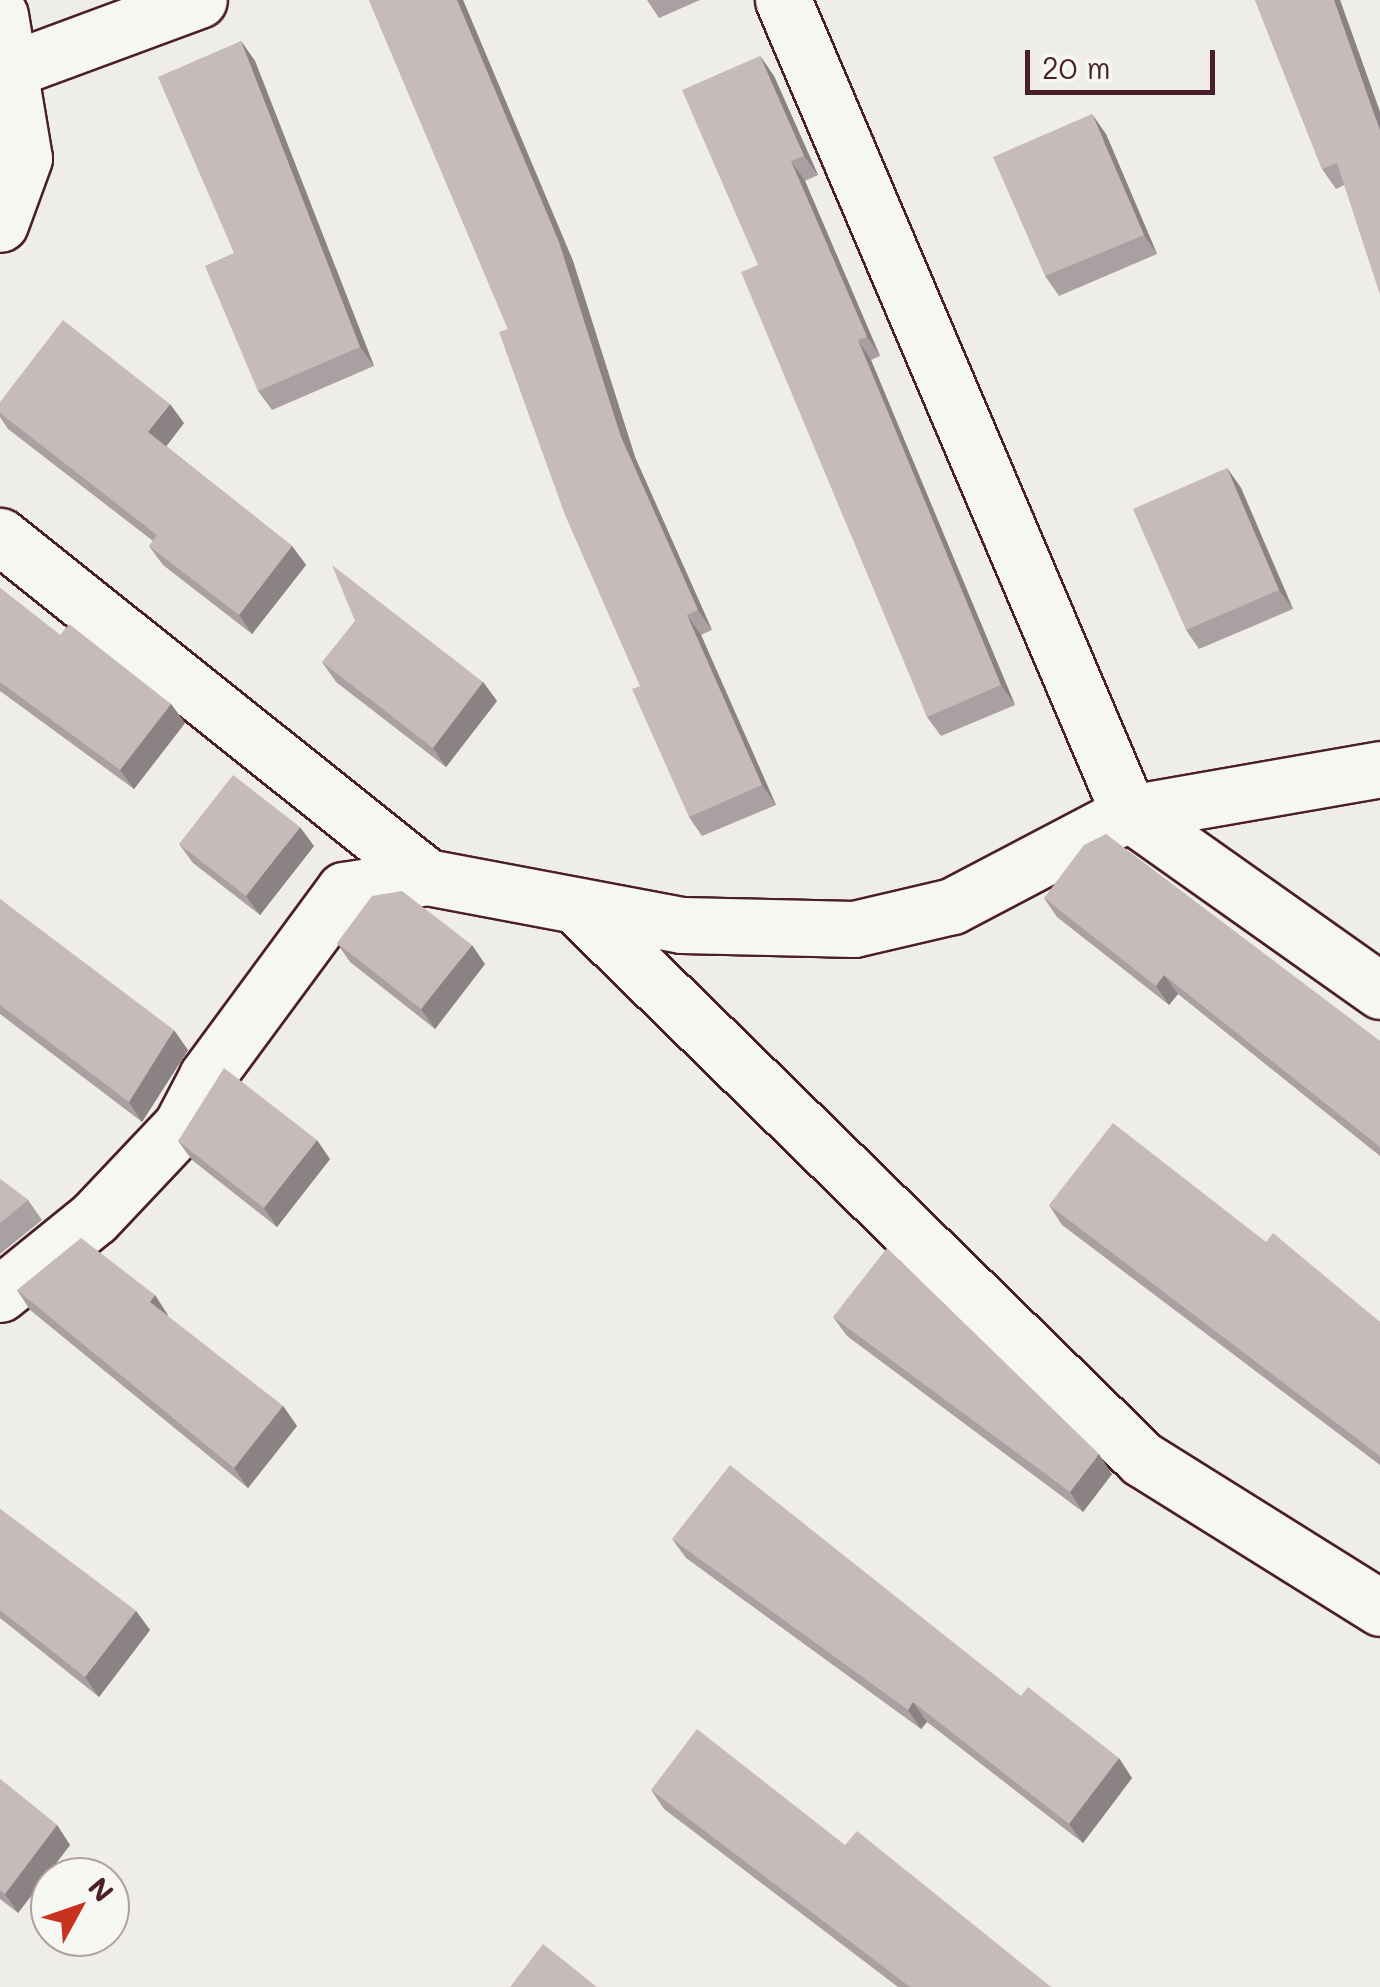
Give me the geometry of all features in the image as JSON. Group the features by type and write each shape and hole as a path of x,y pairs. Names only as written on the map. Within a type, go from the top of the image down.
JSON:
{"street":[{"path":"15,68 199,0"},
{"path":"783,0 1129,813 1380,991"},
{"path":"0,15 15,68 24,158 0,224"},
{"path":"0,536 427,877"},
{"path":"0,1294 94,1218 180,1126 206,1076 344,890 427,877 682,925 854,929 952,906 1129,813 1380,769"},
{"path":"329,799 344,890"},
{"path":"576,906 1142,1459 1380,1608"}],"building":[{"path":"369,0 457,0 559,242 621,437 698,610 687,615 762,785 689,817 632,689 640,686 565,515 499,332 508,329"},
{"path":"1255,0 1334,0 1380,131 1380,295 1337,163 1322,169"},
{"path":"241,41 360,347 258,391 205,266 234,253 158,77"},
{"path":"760,56 804,156 791,161 867,337 858,340 1001,685 927,717 741,272 758,265 682,90"},
{"path":"1092,114 1144,235 1045,276 993,157"},
{"path":"63,320 170,404 148,432 292,546 239,615 149,546 157,535 0,413 0,402"},
{"path":"1227,468 1279,590 1186,630 1133,509"},
{"path":"332,565 483,682 433,748 322,662 355,621"},
{"path":"0,588 60,635 69,624 171,704 120,770 0,682"},
{"path":"233,775 300,827 246,896 179,844"},
{"path":"1106,834 1380,1041 1380,1147 1164,975 1156,986 1044,898 1084,845"},
{"path":"402,891 472,945 421,1009 337,943 372,896"},
{"path":"0,899 174,1030 129,1102 0,1005"},
{"path":"224,1068 317,1140 264,1208 178,1141"},
{"path":"1113,1123 1266,1242 1273,1233 1380,1322 1380,1456 1049,1205"},
{"path":"0,1179 28,1200 0,1223"},
{"path":"81,1238 155,1295 150,1302 283,1406 234,1468 17,1290"},
{"path":"887,1248 1099,1454 1070,1492 833,1317"},
{"path":"730,1465 1021,1696 1028,1687 1119,1758 1069,1824 913,1702 908,1710 672,1539"},
{"path":"0,1509 136,1611 85,1677 0,1610"},
{"path":"697,1729 845,1845 857,1831 1051,1987 910,1987 651,1790"},
{"path":"0,1779 57,1825 5,1894 0,1890"},
{"path":"543,1944 597,1987 510,1987"}]}
